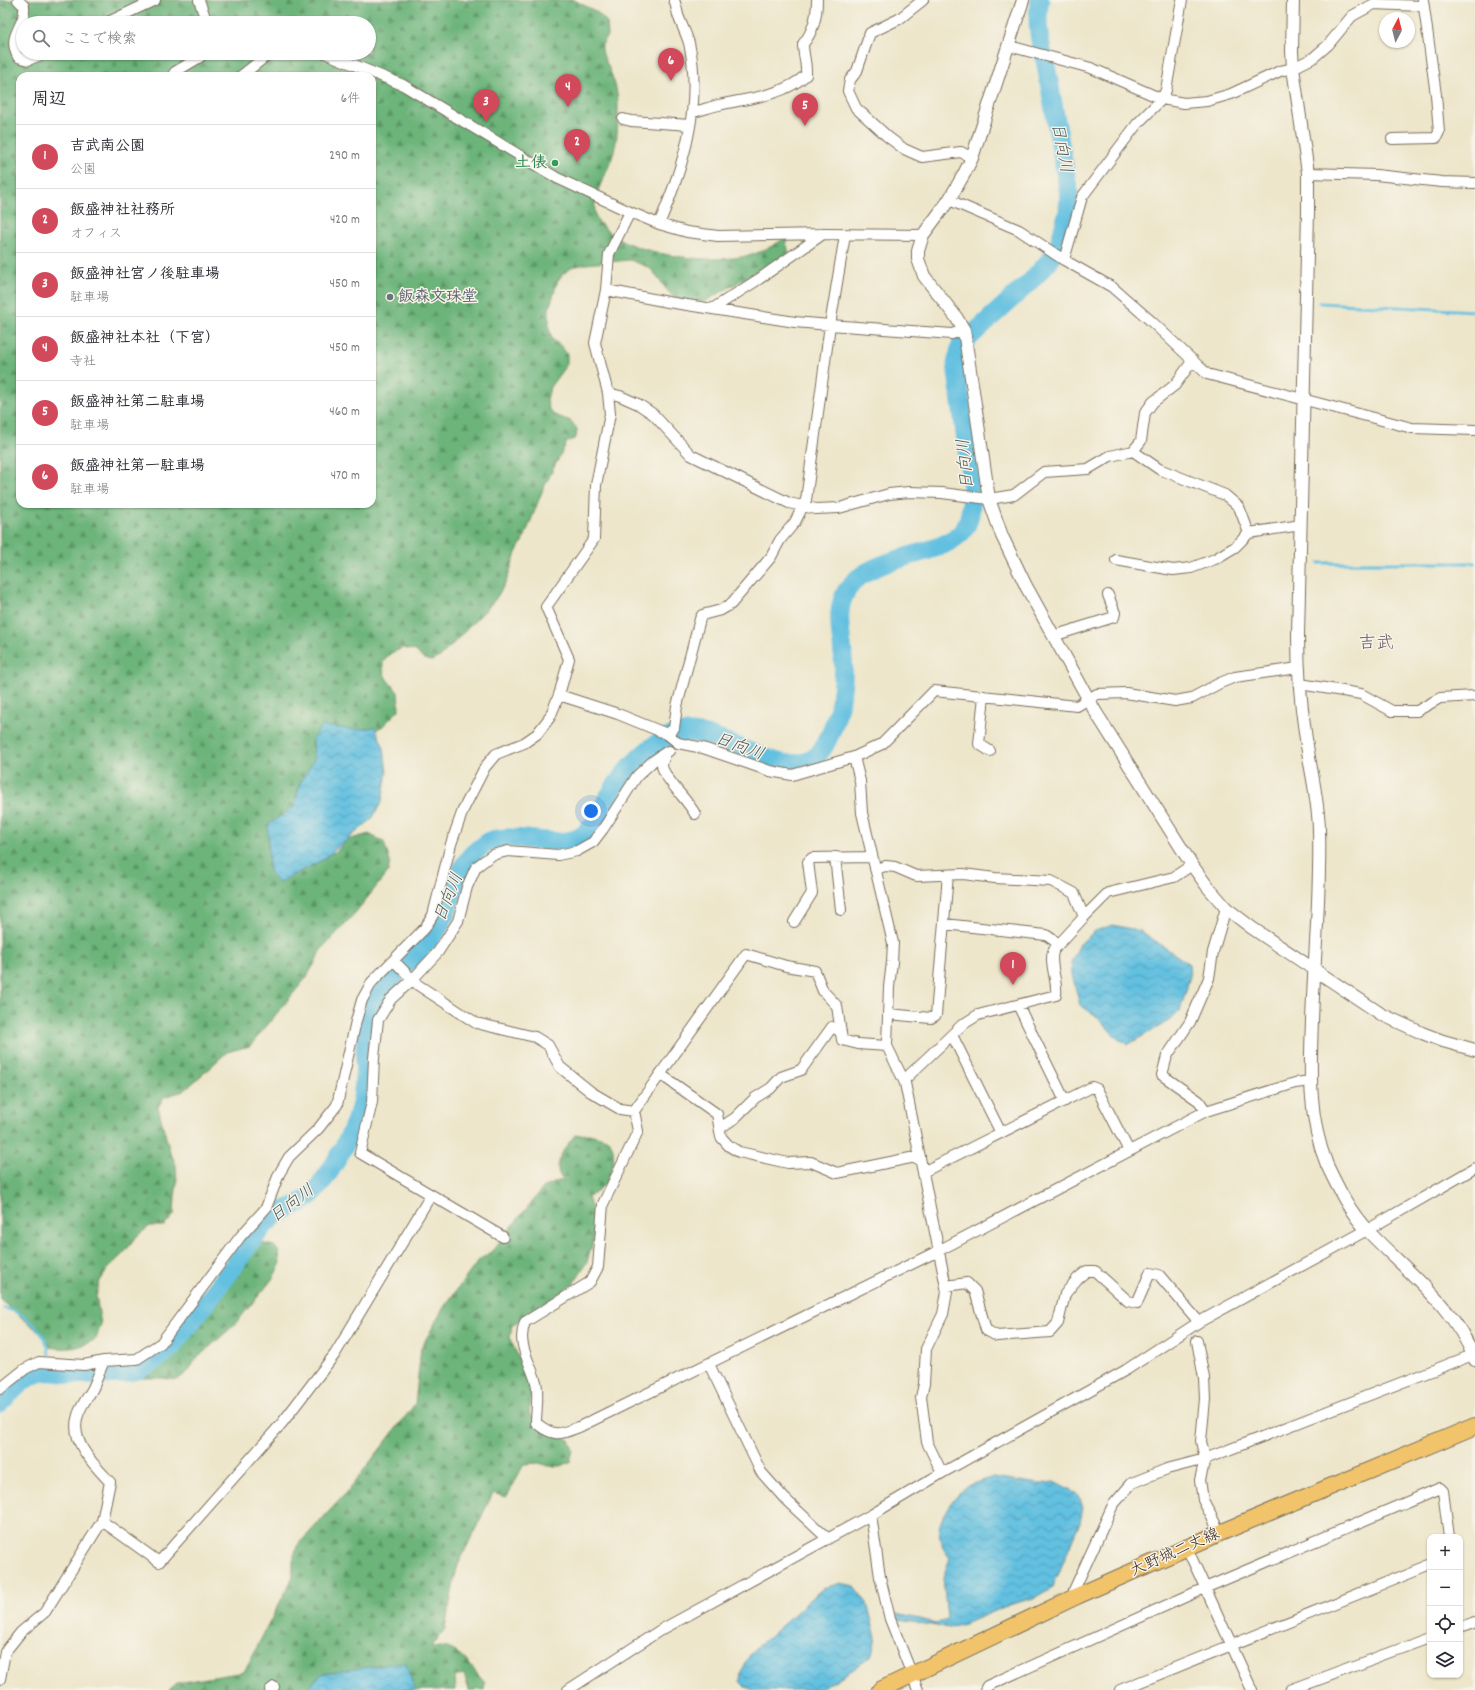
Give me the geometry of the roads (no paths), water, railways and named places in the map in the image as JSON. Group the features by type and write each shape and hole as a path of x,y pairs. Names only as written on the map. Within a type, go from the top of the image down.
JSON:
{"main road":[{"name":"大野城二丈線","path":"880,1690 914,1683 1076,1596 1220,1533 1475,1426"}],"street":[{"path":"18,0 24,6 24,16"},
{"path":"121,16 155,0"},
{"path":"199,0 205,16"},
{"path":"659,224 671,197 683,160 693,112 692,64 688,42 674,0"},
{"path":"693,112 759,97 794,84 806,75 802,44 807,38 817,13 817,0"},
{"path":"923,0 899,19 870,33 857,70 850,80 848,91 856,108 888,137 904,149 922,156 961,152 972,158"},
{"path":"1022,0 1009,46 972,158 949,200 923,235 919,244 918,259 924,276 956,317 964,332 984,499 1026,586 1088,699 1192,865 1207,886 1226,908 1252,928 1380,1014 1403,1026 1443,1041 1475,1050"},
{"path":"1064,260 1082,197 1137,124 1162,99 1166,90 1182,0"},
{"path":"1076,1596 1074,1590 1113,1505 1132,1483 1167,1469 1205,1459 1474,1357 1460,1329 1442,1304 1367,1230 1339,1190 1326,1162 1318,1136 1310,1081 1314,970 1320,874 1320,828 1317,797 1305,732 1298,668 1308,247 1308,174 1293,68 1293,0"},
{"path":"1009,46 1091,68 1162,99 1184,102 1207,101 1231,94 1280,71 1293,68 1312,58 1328,45 1352,16 1374,4 1423,3 1436,95 1439,132 1436,138 1392,139"},
{"path":"16,33 14,37 14,48 16,52"},
{"path":"175,72 195,60"},
{"path":"246,72 261,60"},
{"path":"343,60 373,72"},
{"path":"376,73 403,86 557,178 659,224 687,232 718,236 824,234 923,235"},
{"path":"623,119 631,121 690,124"},
{"path":"1308,174 1376,175 1442,182 1475,183"},
{"path":"949,200 1019,230 1064,260 1112,287 1151,321 1207,374 1412,428 1475,430"},
{"path":"0,1389 25,1369 40,1362 84,1365 104,1361 137,1359 161,1343 240,1238 266,1208 279,1174 289,1157 318,1129 337,1105 362,1000 372,982 425,928 433,915 454,837 463,810 485,767 496,754 524,743 537,734 550,717 559,695 569,659 546,607 594,539 596,485 610,414 608,393 595,344 606,290 609,254 630,212"},
{"path":"712,309 759,279 824,234"},
{"path":"667,734 674,728 677,706 702,615 722,610 731,604 771,557 780,540 795,522 806,500 830,325 845,235"},
{"path":"606,290 712,309 830,325 952,334 964,332"},
{"path":"608,393 626,398 653,414 691,455 789,503 816,509 839,508 889,494 909,492 942,493 984,499 1014,496 1044,472 1088,469 1110,456 1133,451 1142,441 1145,413 1153,402 1175,385 1193,360"},
{"path":"1133,451 1158,470 1225,495 1239,507 1249,533"},
{"path":"1116,560 1173,570 1191,568 1215,558 1235,547 1249,533 1301,525"},
{"path":"1053,636 1114,617 1115,613 1108,595"},
{"path":"559,695 618,714 667,734 678,743 703,748 770,771 792,775 854,757 882,744 934,690 1077,706 1097,694 1126,693 1175,700 1192,698 1235,677 1298,668"},
{"path":"1300,684 1361,694 1392,711 1417,711 1440,698 1475,696"},
{"path":"984,696 979,744 990,750"},
{"path":"503,1237 360,1153 372,1102 374,1058 378,1020 391,999 412,980 438,952 458,921 467,887 476,867 492,854 508,851 558,855 577,851 593,842 637,776 653,761 671,750 678,743"},
{"path":"666,752 662,766 665,776 690,805 695,814"},
{"path":"854,757 860,781 862,813 893,943 887,1046 904,1080 947,1292 943,1314 926,1349 924,1384 921,1396 927,1442 942,1473"},
{"path":"794,922 812,893 808,862 812,858 872,857"},
{"path":"835,858 840,910"},
{"path":"904,1080 962,1025 978,1015 1056,995 1057,988 1052,958 1053,951 1108,892 1174,877 1192,865"},
{"path":"875,869 886,866 895,867 916,876 963,874 995,878 1051,881 1074,893 1084,917"},
{"path":"888,1014 931,1018 936,1015 948,875"},
{"path":"1206,1111 1199,1101 1162,1075 1167,1056 1190,1022 1209,978 1213,952 1226,908"},
{"path":"944,924 1046,935 1058,944"},
{"path":"887,1046 858,1044 842,1040 837,1006 823,991 815,971 786,966 746,954 634,1111 638,1131 603,1204 598,1267 590,1282 526,1322 522,1330 522,1346 536,1384 536,1423 553,1434 562,1433 579,1427 938,1251 1206,1111 1295,1083 1310,1081"},
{"path":"394,961 412,980 476,1023 536,1037 548,1045 560,1067 591,1092 620,1110 634,1111"},
{"path":"1018,1005 1065,1101"},
{"path":"720,1128 735,1118 755,1098 771,1088 781,1078 801,1070 832,1027 841,1032"},
{"path":"952,1035 1001,1133"},
{"path":"660,1074 717,1114 721,1137 729,1146 739,1152 788,1163 811,1162 837,1173 920,1156"},
{"path":"923,1172 1092,1087 1097,1089 1129,1151"},
{"path":"568,1690 659,1631 871,1515 942,1473 1126,1370 1199,1322 1367,1230 1475,1168"},
{"path":"102,1521 159,1562 282,1423 335,1354 431,1195"},
{"path":"946,1286 967,1283 975,1291 986,1330 997,1336 1050,1332 1058,1323 1065,1294 1078,1278 1087,1272 1095,1271 1128,1300 1137,1303 1150,1273 1159,1275 1199,1322"},
{"path":"1197,1341 1204,1378 1205,1399 1201,1441 1205,1459 1200,1480 1203,1500 1220,1533"},
{"path":"0,1679 5,1652 21,1632 45,1612 102,1521 110,1482 94,1465 83,1449 76,1426 78,1415 94,1386 104,1361"},
{"path":"708,1364 761,1472 784,1499 828,1539"},
{"path":"985,1690 987,1686 1205,1588 1440,1488 1443,1491 1449,1534"},
{"path":"871,1515 880,1577 890,1619 914,1683"},
{"path":"1187,1548 1252,1690"},
{"path":"1120,1690 1427,1566"},
{"path":"1463,1624 1475,1622"},
{"path":"1290,1690 1427,1639"}],"water":[{"path":"322,726 357,730 375,727 384,748 387,773 382,801 372,819 324,859 278,883 269,872 268,825 294,807 301,781 314,760 313,738"},
{"path":"1113,925 1141,931 1189,964 1190,976 1180,1011 1162,1025 1129,1044 1118,1039 1095,1015 1080,1005 1072,975 1071,962 1080,944 1095,931"},
{"path":"993,1477 1040,1484 1054,1482 1079,1495 1083,1508 1080,1522 1053,1587 1034,1598 1012,1604 964,1624 949,1628 900,1620 897,1614 937,1623 947,1620 943,1577 950,1558 943,1549 940,1539 942,1520 952,1502 967,1487 976,1482"},
{"path":"840,1583 854,1586 867,1603 876,1637 872,1654 857,1667 819,1690 754,1690 745,1687 740,1681 741,1672 751,1653 822,1589"},
{"path":"405,1662 415,1690 307,1690 321,1674"}],"waterway":[{"name":"日向川","path":"0,1403 28,1378 39,1373 50,1372 112,1375 136,1370 148,1365 160,1357 172,1347 267,1223 279,1213 302,1202 311,1195 328,1174 336,1161 350,1134 359,1111 364,1085 366,1024 373,1005 390,981 431,938 439,927 459,876 470,857 478,849 489,841 500,839 512,838 563,841 574,839 583,835 595,822 609,796 622,777 638,759 657,743 678,734 695,733 712,737 766,758 784,763 800,763 814,758 820,753 832,730 842,694 843,666 840,614 843,598 847,590 858,578 873,569 942,545 955,538 965,528 969,519 972,488 956,364 961,345 1033,279 1058,249 1068,211 1069,193 1039,33 1038,16 1040,0"},
{"path":"1320,303 1475,311"},
{"path":"1319,563 1475,563"},
{"path":"4,1308 12,1310 34,1324 44,1338 48,1346 49,1354"}],"place":[{"name":"飯盛神社第一駐車場","path":"671,81"},
{"name":"飯盛神社本社（下宮）","path":"568,107"},
{"name":"飯盛神社宮ノ後駐車場","path":"486,122"},
{"name":"飯盛神社第二駐車場","path":"805,126"},
{"name":"飯盛神社社務所","path":"577,162"},
{"name":"土俵","path":"555,163"},
{"name":"飯森文珠堂","path":"390,297"},
{"name":"吉武南公園","path":"1013,985"}],"district":[{"name":"吉武","path":"1376,644"}]}
